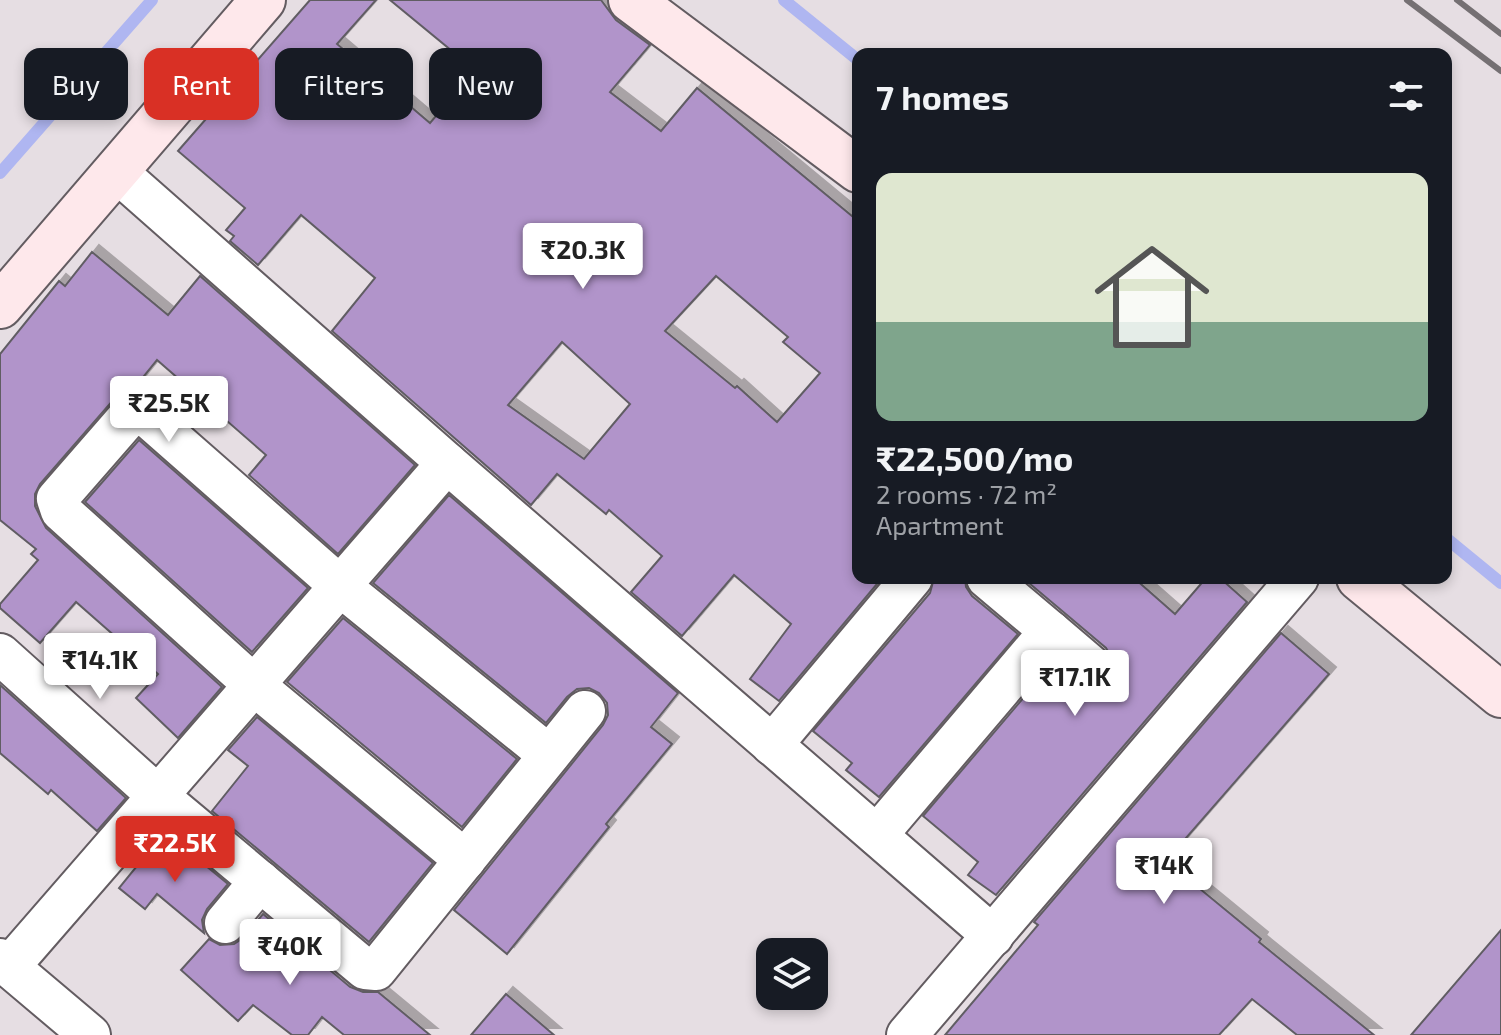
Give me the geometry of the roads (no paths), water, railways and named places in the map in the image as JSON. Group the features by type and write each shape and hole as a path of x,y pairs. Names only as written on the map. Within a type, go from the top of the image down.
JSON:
{"street":[{"path":"0,306 263,0"},
{"path":"631,0 852,166"},
{"path":"117,172 447,463 993,936"},
{"path":"465,860 254,685 61,511 57,499 131,414 143,413 340,586 549,755"},
{"path":"90,1035 4,963 158,796 447,463"},
{"path":"772,745 907,584"},
{"path":"994,584 1091,666"},
{"path":"907,1035 1293,584"},
{"path":"1366,584 1501,695"},
{"path":"877,835 1050,631"},
{"path":"0,654 158,796 365,969 376,970 585,711"},
{"path":"225,923 260,881"}],"waterway":[{"path":"0,173 152,0"},
{"path":"784,0 852,55"},
{"path":"1452,543 1501,583"}],"railway":[{"path":"1407,0 1501,71"},
{"path":"1457,0 1501,34"}]}
